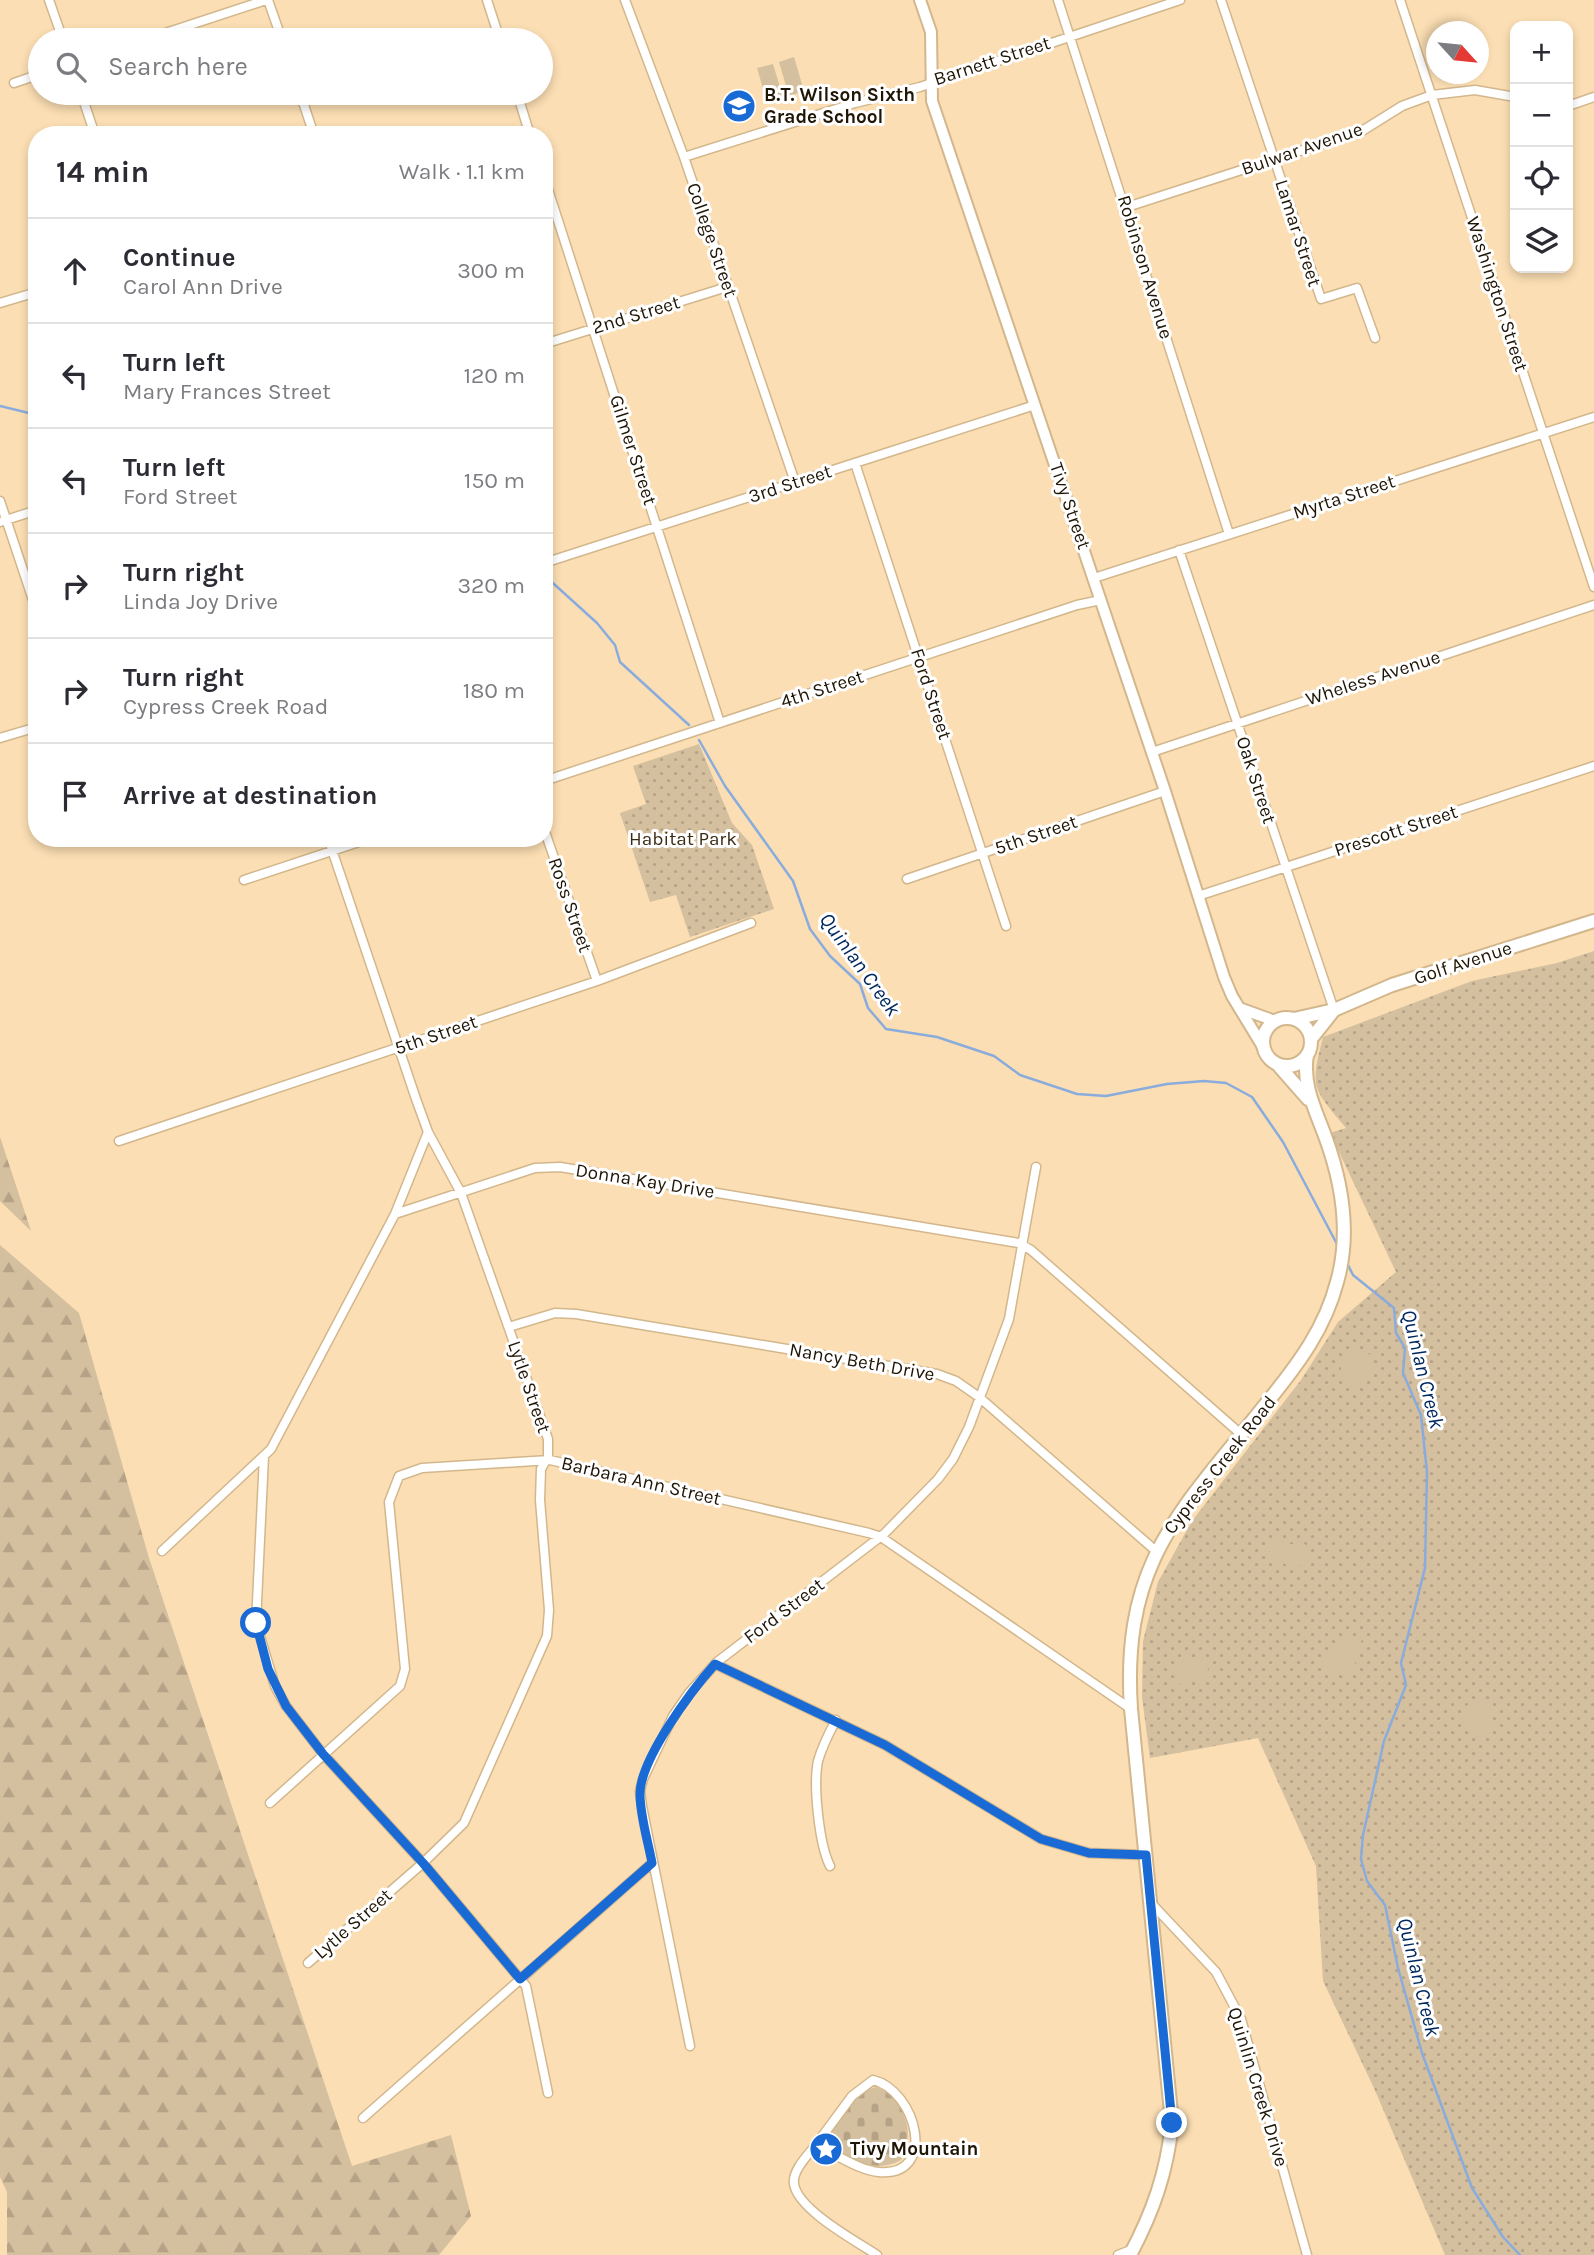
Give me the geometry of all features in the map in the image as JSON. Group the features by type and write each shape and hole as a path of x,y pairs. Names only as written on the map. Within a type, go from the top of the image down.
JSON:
{"main road":[{"name":"Golf Avenue","path":"1294,1019 1334,1010 1392,985 1594,921"},
{"name":"Golf Avenue","path":"1311,1039 1334,1010"},
{"path":"1294,1019 1307,1028 1311,1039 1307,1055 1297,1064 1279,1065 1266,1055 1263,1047 1264,1032 1275,1021 1294,1019"},
{"name":"Cypress Creek Road","path":"1132,2252 1158,2198 1169,2154 1172,2123 1131,1709 1129,1675 1134,1619 1141,1588 1156,1551 1183,1509 1312,1344 1326,1316 1341,1266 1343,1211 1333,1159 1311,1102 1305,1069 1307,1055"},
{"name":"Cypress Creek Road","path":"1279,1065 1311,1102"}],"street":[{"path":"49,0 59,28"},
{"path":"181,28 267,0 278,28"},
{"path":"487,0 496,28"},
{"name":"College Street","path":"625,0 684,157 795,482"},
{"name":"Tivy Street","path":"920,0 931,32 932,101 1152,751 1224,976 1239,1008 1263,1047"},
{"name":"Robinson Avenue","path":"1058,0 1127,207 1229,534"},
{"name":"Barnett Street","path":"684,157 855,103 920,87 931,81 1180,0"},
{"name":"Lamar Street","path":"1222,0 1321,299 1357,288 1375,338"},
{"name":"Washington Street","path":"1400,0 1594,587"},
{"path":"14,83 28,79"},
{"name":"Bulwar Avenue","path":"1127,207 1362,131 1402,106 1432,95 1475,90 1510,96"},
{"path":"1573,104 1594,97"},
{"path":"84,105 92,126"},
{"path":"304,105 311,126"},
{"path":"521,105 528,126"},
{"name":"Gilmer Street","path":"553,205 720,723"},
{"name":"2nd Street","path":"553,341 727,287"},
{"path":"0,303 28,295"},
{"name":"3rd Street","path":"553,560 1035,405"},
{"name":"Myrta Street","path":"1094,578 1594,417"},
{"name":"Ford Street","path":"855,463 1006,926"},
{"path":"0,501 28,587"},
{"path":"4,520 28,513"},
{"name":"Oak Street","path":"1179,550 1334,1010"},
{"name":"4th Street","path":"553,778 1101,600"},
{"name":"Wheless Avenue","path":"1152,751 1594,606"},
{"path":"0,738 28,730"},
{"name":"Prescott Street","path":"1198,895 1594,766"},
{"name":"5th Street","path":"907,879 1165,791"},
{"name":"Lytle Street","path":"307,1963 423,1863 455,1833 471,1811 547,1636 550,1611 540,1500 541,1469 546,1460 548,1439 461,1193 428,1132 331,847"},
{"path":"244,880 344,847"},
{"name":"Ross Street","path":"550,847 597,981"},
{"name":"5th Street","path":"119,1141 597,981 751,923"},
{"path":"1239,1008 1275,1021"},
{"path":"162,1551 271,1449 395,1213 428,1132"},
{"name":"Donna Kay Drive","path":"395,1213 535,1168 560,1167 994,1237 1022,1245 1242,1435"},
{"name":"Ford Street","path":"690,2046 652,1863 640,1791 643,1779 673,1716 688,1693 715,1664 881,1537 946,1470 965,1437 1009,1319 1036,1167"},
{"name":"Nancy Beth Drive","path":"509,1327 555,1313 576,1314 937,1374 956,1381 979,1397 1156,1551"},
{"path":"264,1456 256,1623 275,1686 286,1706 323,1754 423,1863 520,1979 531,2002 548,2093"},
{"name":"Barbara Ann Street","path":"270,1803 400,1686 405,1669 389,1502 400,1476 422,1468 546,1460 881,1537 1131,1709"},
{"path":"715,1664 885,1745 1041,1839 1089,1853 1146,1855"},
{"path":"830,1866 822,1847 816,1774 821,1752 836,1720"},
{"path":"363,2118 652,1863"},
{"name":"Quinlin Creek Drive","path":"1151,1903 1216,1972 1241,2019 1307,2255"},
{"path":"815,2146 866,2169 890,2172 900,2168 913,2156 916,2136 913,2121 890,2087 873,2080 852,2096 815,2146 795,2175 793,2184 799,2197 817,2215 877,2255"},
{"path":"1118,2255 1132,2252"}],"green space":[{"path":"794,57 804,91 789,96 779,62"},
{"path":"773,64 783,97 767,102 757,68"},
{"name":"Habitat Park","path":"699,744 732,823 752,845 774,909 690,937 676,895 650,902 620,813 646,804 633,766"},
{"path":"1594,951 1594,2255 1445,2255 1374,2088 1323,1981 1316,1866 1258,1738 1150,1758 1142,1697 1143,1641 1158,1582 1192,1521 1301,1380 1338,1322 1396,1272 1330,1133 1346,1128 1326,1104 1317,1087 1316,1067 1323,1037 1472,981 1557,963"},
{"path":"0,1137 31,1231 0,1201"},
{"path":"0,1245 79,1313 149,1558 352,2166 451,2135 471,2216 439,2255 7,2255 7,2192 0,2177"},
{"path":"1359,1348 1372,1356 1371,1372 1361,1384 1351,1387 1341,1371 1341,1358 1349,1351"},
{"path":"1273,1539 1287,1544 1305,1544 1310,1554 1301,1565 1288,1565 1276,1558 1267,1547"},
{"path":"1356,1637 1361,1640 1363,1649 1349,1674 1337,1674 1320,1665 1325,1653"},
{"path":"1188,1657 1204,1662 1210,1673 1208,1677 1179,1685 1174,1675 1181,1662"},
{"path":"1480,1702 1490,1706 1493,1715 1487,1733 1476,1739 1459,1717 1464,1706"},
{"path":"877,2087 894,2100 905,2118 908,2140 901,2160 880,2166 870,2165 850,2159 820,2144 851,2101 859,2094"}],"waterway":[{"name":"Quinlan Creek","path":"0,406 28,413"},
{"name":"Quinlan Creek","path":"553,583 597,623 615,645 620,662 689,725"},
{"name":"Quinlan Creek","path":"699,740 725,786 793,881 810,929 830,956 860,984 868,1008 886,1029 937,1037 994,1056 1020,1075 1077,1094 1106,1096 1167,1084 1204,1081 1226,1083 1252,1097 1283,1142 1338,1246"},
{"name":"Quinlan Creek","path":"1346,1261 1353,1275 1394,1308 1396,1333 1405,1348 1403,1373 1421,1415 1427,1472 1425,1568 1401,1663 1406,1685 1384,1741 1363,1835 1361,1859 1367,1881 1385,1905 1398,1968 1422,2053 1472,2188 1503,2237 1520,2255"}],"place":[{"name":"B.T. Wilson Sixth Grade School","path":"739,106"},
{"name":"Tivy Mountain","path":"826,2149"}],"route":[{"path":"256,1623 268,1669 286,1706 323,1754 423,1863 520,1979 652,1863 640,1791 643,1779 673,1716 688,1693 715,1664 823,1713 885,1745 1041,1839 1089,1853 1146,1855 1172,2123"}]}
